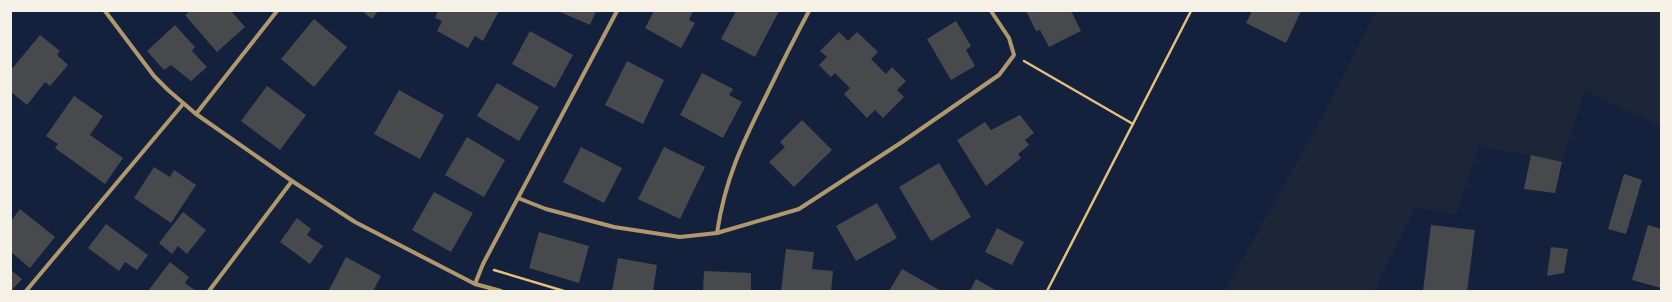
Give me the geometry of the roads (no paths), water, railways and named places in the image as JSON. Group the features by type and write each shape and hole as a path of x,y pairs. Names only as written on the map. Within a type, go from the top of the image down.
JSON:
{"street":[{"path":"105,11 154,76 183,104 196,114 292,181 355,222 475,284 501,291"},
{"path":"196,114 277,11"},
{"path":"475,284 483,264 618,11"},
{"path":"717,233 720,211 728,180 739,152 808,11"},
{"path":"518,198 546,209 614,227 680,237 717,233 799,209 902,142 999,75 1014,55 1009,38 991,11"},
{"path":"26,291 183,104"},
{"path":"209,291 292,181"}]}
